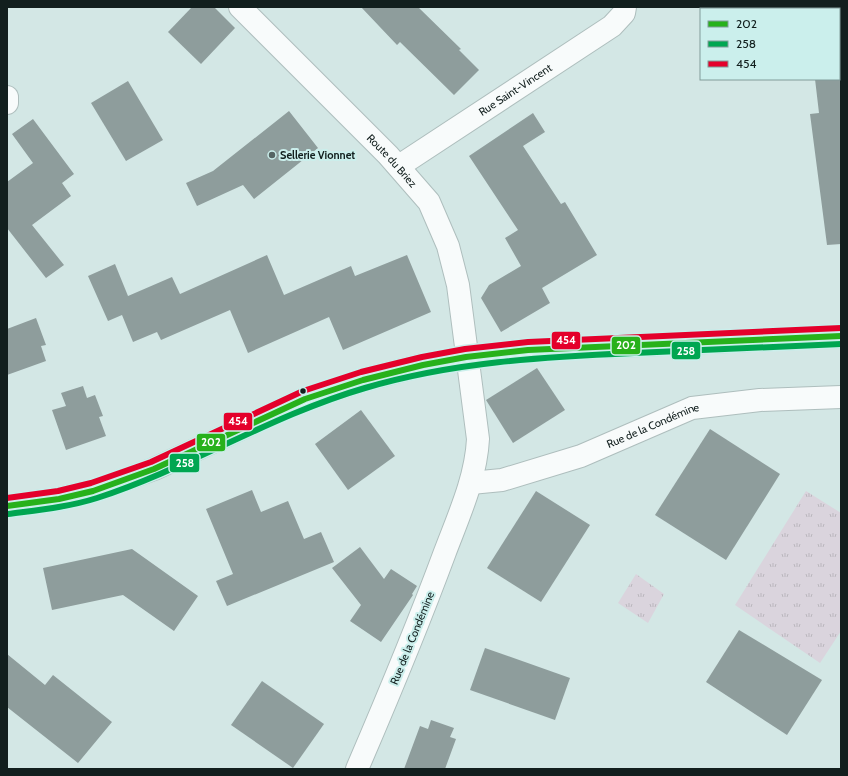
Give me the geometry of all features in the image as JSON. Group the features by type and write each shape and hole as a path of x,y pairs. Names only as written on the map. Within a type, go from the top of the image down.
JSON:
{"street":[{"name":"Route du Briez","path":"240,7 399,166 429,202 448,246 458,285 466,357"},
{"name":"Rue Saint-Vincent","path":"399,166 612,26 624,13 625,7"},
{"path":"7,97 7,103"},
{"path":"7,506 59,499 93,491 154,468 305,399 363,380 423,365 466,357 528,350 841,336"},
{"name":"Rue de la Condémine","path":"357,769 427,600 471,483 477,458 478,438 466,357"},
{"name":"Rue de la Condémine","path":"471,483 502,480 581,456 692,408 760,400 841,397"}],"green space":[{"path":"806,491 841,513 841,631 820,663 735,605"},
{"path":"636,574 664,594 648,623 618,603"}],"building":[{"path":"192,7 214,7 235,28 201,64 168,32"},
{"path":"361,7 418,7 461,49 459,50 479,70 454,95 400,42 397,45"},
{"path":"841,79 841,244 827,245 810,114 819,113 815,80"},
{"path":"128,81 163,140 126,161 91,103"},
{"name":"Sellerie Vionnet","path":"289,111 318,148 254,199 243,185 197,206 186,183 213,171"},
{"path":"533,113 545,132 523,146 561,204 565,202 597,255 542,288 550,303 501,332 481,298 489,285 521,266 505,238 518,230 469,156"},
{"path":"33,119 74,174 62,183 71,196 32,225 64,265 46,278 7,228 7,182 33,163 12,134"},
{"path":"267,255 284,295 351,266 355,276 407,255 431,312 343,350 329,317 248,353 230,310 161,340 157,332 133,342 122,315 108,321 88,276 115,264 128,296 172,277 180,294"},
{"path":"36,318 46,345 41,346 46,361 7,375 7,329"},
{"path":"537,368 565,410 513,443 486,400"},
{"path":"83,386 87,398 95,395 103,416 99,417 106,436 66,450 52,410 66,406 61,393"},
{"path":"361,410 395,456 348,490 315,444"},
{"path":"710,429 780,474 726,560 655,515"},
{"path":"252,490 261,512 288,501 304,539 321,532 334,562 227,606 216,581 233,574 206,509"},
{"path":"536,491 590,525 541,602 487,568"},
{"path":"360,547 384,579 391,569 417,586 412,594 413,595 381,642 350,621 361,605 332,568"},
{"path":"132,549 198,596 174,631 123,595 52,610 43,568"},
{"path":"739,630 822,680 787,735 706,682"},
{"path":"485,648 570,678 555,720 470,690"},
{"path":"7,654 45,685 53,675 112,722 78,763 7,707"},
{"path":"262,681 324,724 293,768 231,725"},
{"path":"431,720 454,728 450,737 456,739 445,769 404,769 420,726 428,729"}],"transit line":[{"name":"454","path":"7,498 58,491 91,483 151,462 303,391 361,372 422,357 465,349 528,342 841,328"},
{"name":"202","path":"7,506 59,499 93,491 154,469 305,399 363,380 423,365 466,357 528,350 841,336"},
{"name":"258","path":"8,514 42,510 97,498 165,472 297,412 331,399 398,379 431,372 498,362 566,356 841,344"}],"place":[{"name":"Sellerie Vionnet","path":"272,155"}]}
